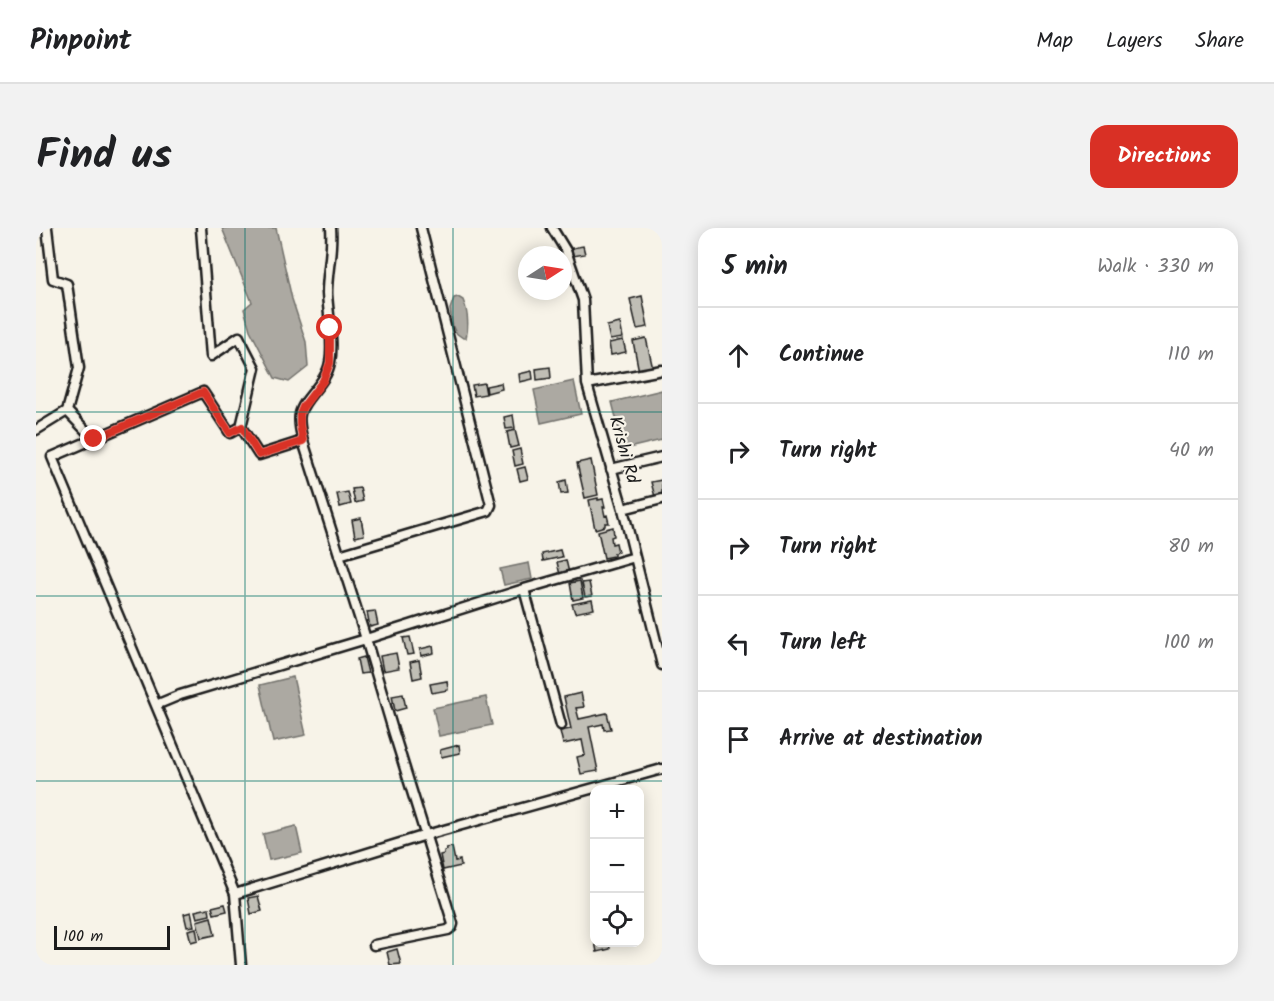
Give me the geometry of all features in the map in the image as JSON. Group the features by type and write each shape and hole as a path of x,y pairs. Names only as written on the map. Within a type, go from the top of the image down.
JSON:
{"street":[{"path":"36,430 67,411 79,368 67,284 53,279 47,228"},
{"path":"201,228 211,356 239,337 255,368 242,427 259,455 303,441"},
{"path":"331,228 327,290 330,363 323,381 303,407 300,414 300,425 303,441 453,924 448,930 374,945"},
{"path":"339,555 488,511 491,506 421,228"},
{"name":"Krishi Rd","path":"552,228 566,252 583,300 587,384 623,509 662,665"},
{"path":"587,384 662,370"},
{"path":"241,965 235,894 51,457 203,392 230,433 242,427"},
{"path":"67,411 94,439"},
{"path":"611,469 662,457"},
{"path":"623,509 662,499"},
{"path":"156,705 180,695 635,557"},
{"path":"524,589 561,725"},
{"path":"235,894 426,835 662,769"}],"shaded area":[{"path":"222,228 276,228 292,299 306,342 308,367 289,382 275,378 250,330 244,309 252,302"},
{"path":"458,297 463,300 467,314 466,338 456,333 453,327 450,309 454,298"},
{"path":"574,381 581,414 541,423 534,390"},
{"path":"662,390 662,440 624,449 612,402"},
{"path":"529,563 532,579 504,585 500,569"},
{"path":"293,677 306,735 273,742 260,685"},
{"path":"486,697 492,725 439,736 433,708"},
{"path":"296,826 302,853 269,860 263,834"}],"building":[{"path":"583,246 585,254 573,256 572,248"},
{"path":"642,296 648,327 637,329 630,299"},
{"path":"620,323 623,338 610,340 607,326"},
{"path":"646,338 653,369 639,372 633,341"},
{"path":"623,340 626,352 611,355 609,343"},
{"path":"550,367 551,378 537,380 536,369"},
{"path":"532,371 533,379 520,382 519,374"},
{"path":"484,383 486,394 474,396 472,385"},
{"path":"501,383 502,389 487,393 486,386"},
{"path":"513,415 515,428 506,429 504,417"},
{"path":"515,430 519,446 510,448 507,432"},
{"path":"520,449 523,464 515,466 512,451"},
{"path":"591,460 598,495 585,498 577,463"},
{"path":"525,467 528,479 520,481 517,469"},
{"path":"566,480 568,493 561,494 559,482"},
{"path":"662,480 662,496 655,497 651,482"},
{"path":"360,488 363,501 355,503 352,489"},
{"path":"348,492 351,504 340,507 337,494"},
{"path":"598,498 598,500 603,499 605,516 607,515 609,523 595,529 589,500"},
{"path":"361,518 364,535 355,537 352,520"},
{"path":"613,527 612,544 616,543 618,552 614,553 614,556 604,558 598,531"},
{"path":"560,550 562,557 543,561 542,554"},
{"path":"566,560 569,573 560,575 557,562"},
{"path":"580,581 583,598 573,600 570,583"},
{"path":"589,582 592,596 585,597 582,583"},
{"path":"592,600 594,609 575,613 572,604"},
{"path":"375,611 378,625 370,627 367,612"},
{"path":"410,637 414,654 407,655 403,638"},
{"path":"433,646 434,653 421,656 420,649"},
{"path":"396,653 399,668 383,671 380,656"},
{"path":"364,657 368,673 360,674 357,659"},
{"path":"419,660 422,677 413,679 410,662"},
{"path":"447,681 448,690 432,693 430,684"},
{"path":"581,693 584,707 576,708 579,719 607,713 611,729 604,730 603,724 589,727 598,771 581,774 577,757 585,755 582,740 563,744 560,731 571,729 564,697"},
{"path":"403,694 406,708 395,711 392,696"},
{"path":"459,745 460,753 441,757 440,750"},
{"path":"452,847 455,861 460,860 461,866 443,870 440,855 444,854 446,848"},
{"path":"258,896 262,911 251,914 248,898"},
{"path":"225,904 227,911 214,914 212,907"},
{"path":"209,908 210,915 197,918 195,911"},
{"path":"191,912 194,926 187,927 184,914"},
{"path":"211,917 215,935 201,938 197,921"},
{"path":"196,928 198,940 191,942 188,930"},
{"path":"596,947 610,947 610,949 597,952"},
{"path":"397,949 401,964 390,965 387,952"}],"route":[{"path":"94,439 203,392 230,433 242,427 259,455 303,441 300,414 323,381 330,363 330,328"}]}
